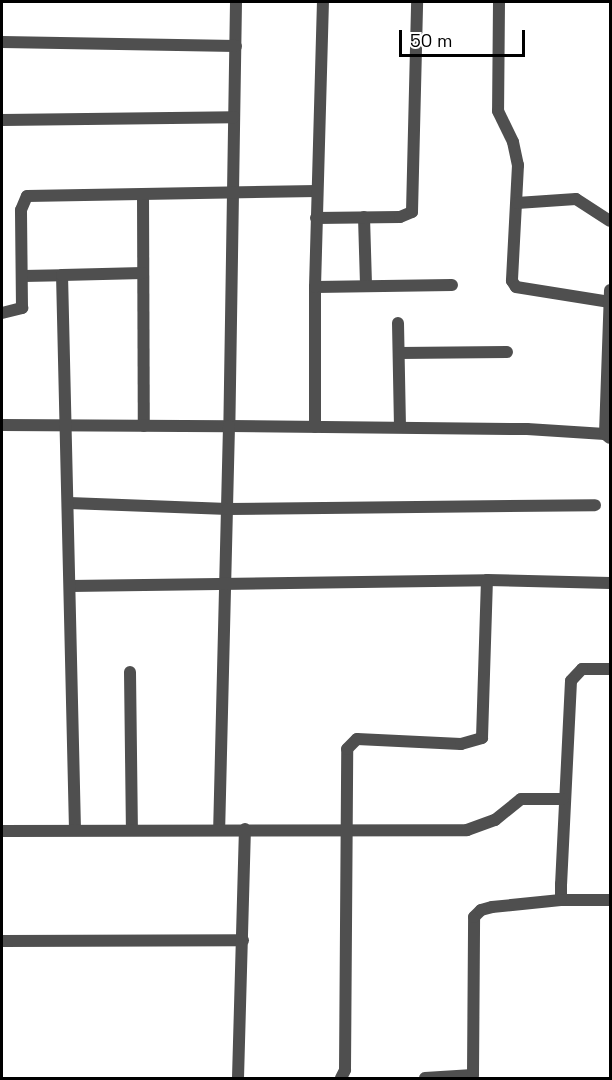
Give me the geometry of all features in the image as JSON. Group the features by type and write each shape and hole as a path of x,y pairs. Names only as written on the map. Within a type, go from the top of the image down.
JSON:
{"street":[{"path":"219,830 227,585 235,194 236,2"},
{"path":"315,427 316,218 323,2"},
{"path":"316,218 400,217 412,212 417,2"},
{"path":"2,425 400,426 608,436 610,297 516,287 512,273 517,203 517,153 498,111 499,2"},
{"path":"2,42 236,46"},
{"path":"2,120 234,117"},
{"path":"2,313 22,308 21,210 27,196 317,191"},
{"path":"143,194 144,426"},
{"path":"517,203 576,199 610,221"},
{"path":"363,218 366,286"},
{"path":"23,276 142,273"},
{"path":"62,275 63,426 69,503 75,830"},
{"path":"315,287 452,285"},
{"path":"398,323 400,426"},
{"path":"399,353 507,352"},
{"path":"69,503 228,509 595,505"},
{"path":"70,586 487,580 610,583"},
{"path":"342,1078 345,1070 346,749 350,742 366,738 461,744 483,738 487,580"},
{"path":"561,900 563,799 571,681 582,669 610,669"},
{"path":"130,672 132,830"},
{"path":"2,831 467,830 495,820 520,799 563,799"},
{"path":"238,1078 245,830"},
{"path":"425,1078 473,1075 474,917 481,910 561,900 610,900"},
{"path":"2,941 243,940"}]}
